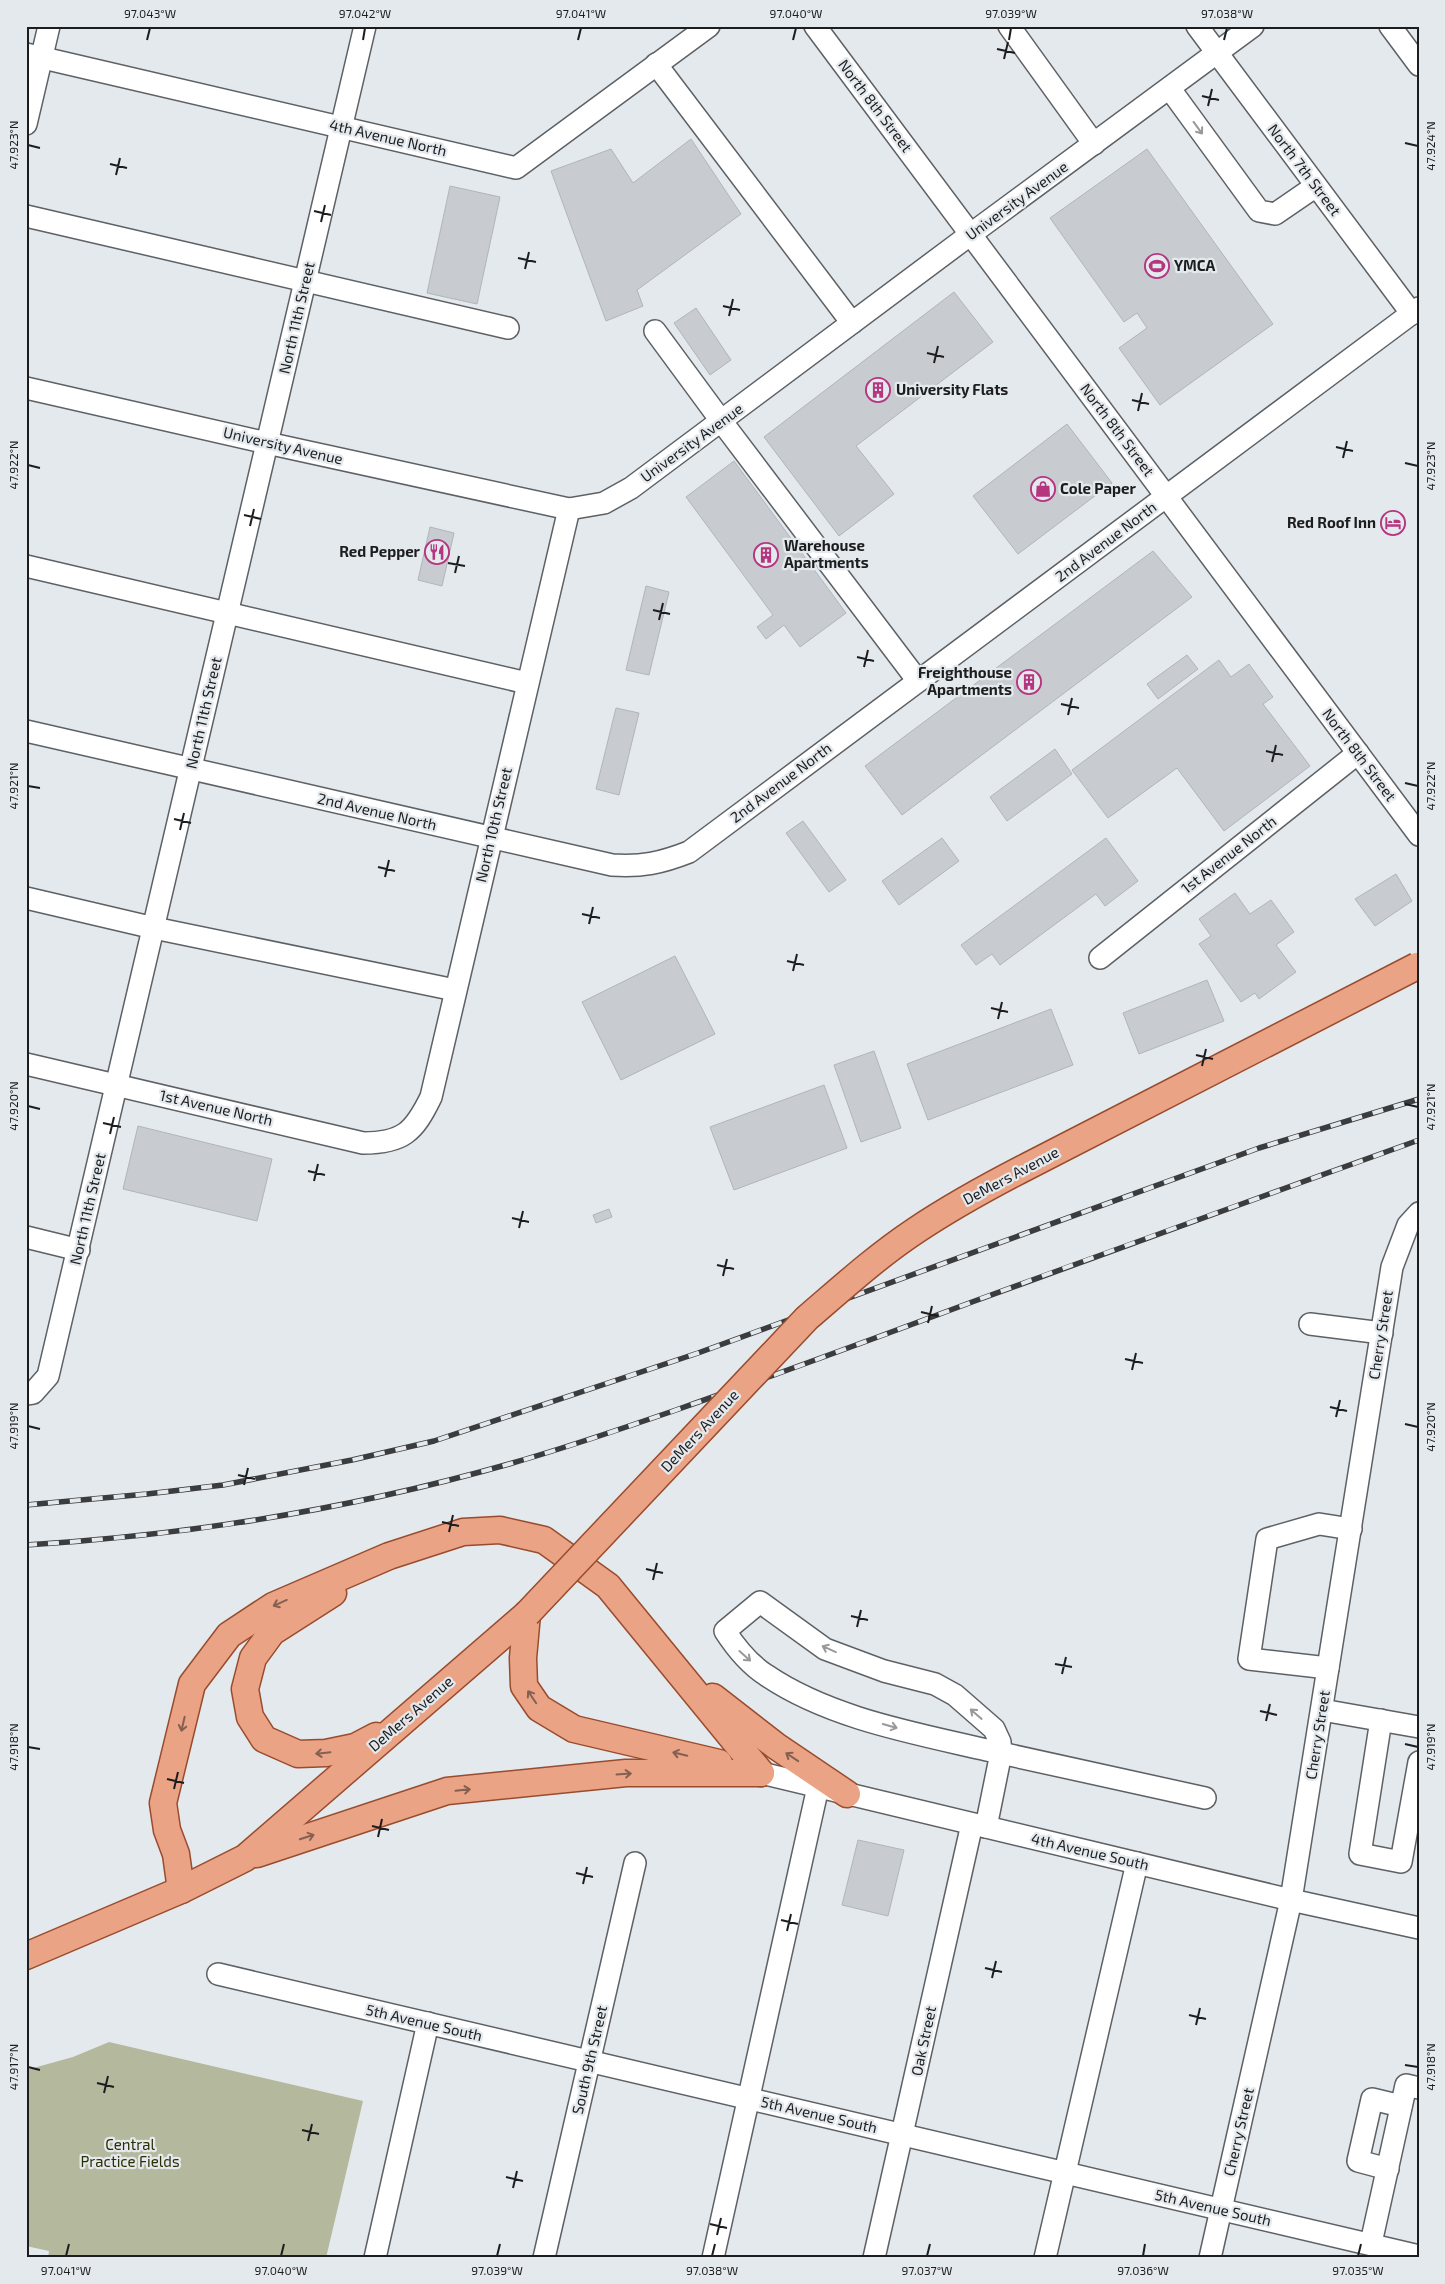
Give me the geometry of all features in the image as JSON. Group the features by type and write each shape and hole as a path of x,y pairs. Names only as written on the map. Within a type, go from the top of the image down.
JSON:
{"main road":[{"name":"DeMers Avenue","path":"26,1956 181,1890 244,1858 527,1614 807,1318 857,1275 914,1232 972,1196 1028,1166 1418,966"},
{"path":"181,1890 176,1854 167,1830 163,1803 192,1684 230,1635 273,1606 389,1556 463,1532 500,1530 544,1540 608,1586 761,1773"},
{"path":"389,1556 272,1632 253,1658 245,1689 250,1716 264,1739 298,1754 326,1753 355,1747 401,1724"},
{"path":"527,1614 523,1658 524,1686 539,1708 574,1729 761,1773"},
{"path":"664,1654 731,1712 776,1746 847,1794"},
{"path":"244,1858 447,1791 626,1773 761,1773"}],"street":[{"path":"26,124 34,56 49,26"},
{"name":"North 11th Street","path":"30,1393 48,1376 79,1250 365,26"},
{"name":"4th Avenue North","path":"34,56 516,168 709,26"},
{"name":"North 8th Street","path":"815,26 1419,835"},
{"path":"1009,26 1094,144"},
{"name":"North 7th Street","path":"1196,26 1316,186 1415,311"},
{"name":"University Avenue","path":"26,388 568,509 604,503 631,488 722,422 970,234 1253,26"},
{"path":"1390,26 1419,65"},
{"path":"656,64 852,323"},
{"path":"1170,88 1259,211 1276,214 1316,186"},
{"path":"26,216 508,328"},
{"name":"2nd Avenue North","path":"26,731 612,865 638,866 664,862 689,852 1415,311"},
{"path":"655,331 918,681"},
{"name":"North 10th Street","path":"404,1135 420,1120 430,1097 568,509"},
{"path":"26,566 527,683"},
{"name":"1st Avenue North","path":"1100,958 1358,753"},
{"path":"26,898 154,928 456,990"},
{"name":"1st Avenue North","path":"26,1064 363,1143 386,1143 404,1135"},
{"name":"Cherry Street","path":"1210,2258 1292,1900 1392,1267 1408,1225 1419,1213"},
{"path":"26,1237 79,1250"},
{"path":"1310,1324 1382,1333"},
{"path":"1328,1668 1249,1659 1266,1539 1319,1524 1351,1529"},
{"path":"1001,1753 1000,1742 994,1729 955,1695 935,1684 884,1671 825,1648 760,1602 725,1631 736,1648 765,1675 808,1698 858,1718 919,1735 1205,1798"},
{"path":"1322,1710 1419,1727"},
{"path":"1381,1720 1360,1854 1401,1862 1419,1762"},
{"name":"Oak Street","path":"874,2258 979,1825 1001,1753"},
{"name":"4th Avenue South","path":"761,1773 1292,1900 1419,1928"},
{"path":"713,2258 818,1787"},
{"name":"South 9th Street","path":"544,2258 635,1863"},
{"path":"1045,2258 1137,1863"},
{"name":"5th Avenue South","path":"218,1974 1221,2210 1371,2243 1419,2256"},
{"path":"375,2258 428,2024"},
{"path":"1371,2243 1406,2085 1419,2088"},
{"path":"1388,2169 1358,2161 1372,2099 1401,2106"}],"green space":[{"name":"Central Practice Fields","path":"109,2042 363,2101 326,2258 48,2258 49,2251 26,2246 26,2070 73,2057"}],"building":[{"path":"691,139 741,214 637,290 643,306 606,321 551,171 611,149 633,183"},
{"name":"YMCA","path":"1147,149 1273,324 1160,405 1119,348 1147,328 1137,313 1124,322 1050,218"},
{"path":"450,186 500,197 477,304 427,293"},
{"name":"University Flats","path":"954,292 993,342 856,446 894,494 839,536 764,437"},
{"path":"696,308 731,360 710,375 674,323"},
{"name":"Cole Paper","path":"1067,424 1112,483 1018,554 973,496"},
{"name":"Warehouse Apartments","path":"734,461 846,613 800,647 784,625 766,639 757,627 773,615 686,497"},
{"name":"Red Pepper","path":"430,527 454,533 442,586 418,580"},
{"name":"Freighthouse Apartments","path":"1153,551 1192,597 902,815 865,766"},
{"path":"646,586 669,592 649,675 626,670"},
{"path":"1187,655 1198,669 1158,699 1147,684"},
{"path":"1219,660 1231,677 1249,664 1273,697 1263,704 1310,766 1224,831 1177,768 1108,818 1072,770"},
{"path":"616,708 639,713 619,795 596,789"},
{"path":"1055,749 1072,774 1007,821 990,797"},
{"path":"803,821 846,880 829,892 786,833"},
{"path":"942,838 959,861 899,905 882,881"},
{"path":"1106,838 1138,881 1105,906 1096,894 1000,965 992,954 976,965 961,945"},
{"path":"1396,874 1412,901 1375,926 1355,899"},
{"path":"1235,893 1250,914 1271,900 1294,932 1276,945 1296,972 1259,999 1255,993 1241,1002 1199,944 1211,936 1199,919"},
{"path":"675,956 715,1034 621,1080 582,1002"},
{"path":"1207,980 1224,1021 1139,1054 1123,1013"},
{"path":"1051,1009 1073,1065 928,1120 907,1064"},
{"path":"874,1051 901,1128 861,1142 834,1065"},
{"path":"824,1085 847,1148 734,1190 710,1127"},
{"path":"138,1126 272,1159 257,1221 123,1189"},
{"path":"609,1209 612,1217 596,1223 593,1215"},
{"path":"858,1840 904,1850 888,1916 842,1905"}],"railway":[{"path":"26,1505 223,1485 352,1460 434,1441 698,1353 1259,1148 1419,1099"},
{"path":"26,1545 148,1534 270,1518 390,1494 509,1464 593,1438 713,1397 1419,1140"}],"place":[{"name":"YMCA","path":"1157,266"},
{"name":"University Flats","path":"878,390"},
{"name":"Cole Paper","path":"1043,489"},
{"name":"Red Roof Inn","path":"1393,523"},
{"name":"Red Pepper","path":"437,552"},
{"name":"Warehouse Apartments","path":"766,555"},
{"name":"Freighthouse Apartments","path":"1029,682"}]}
